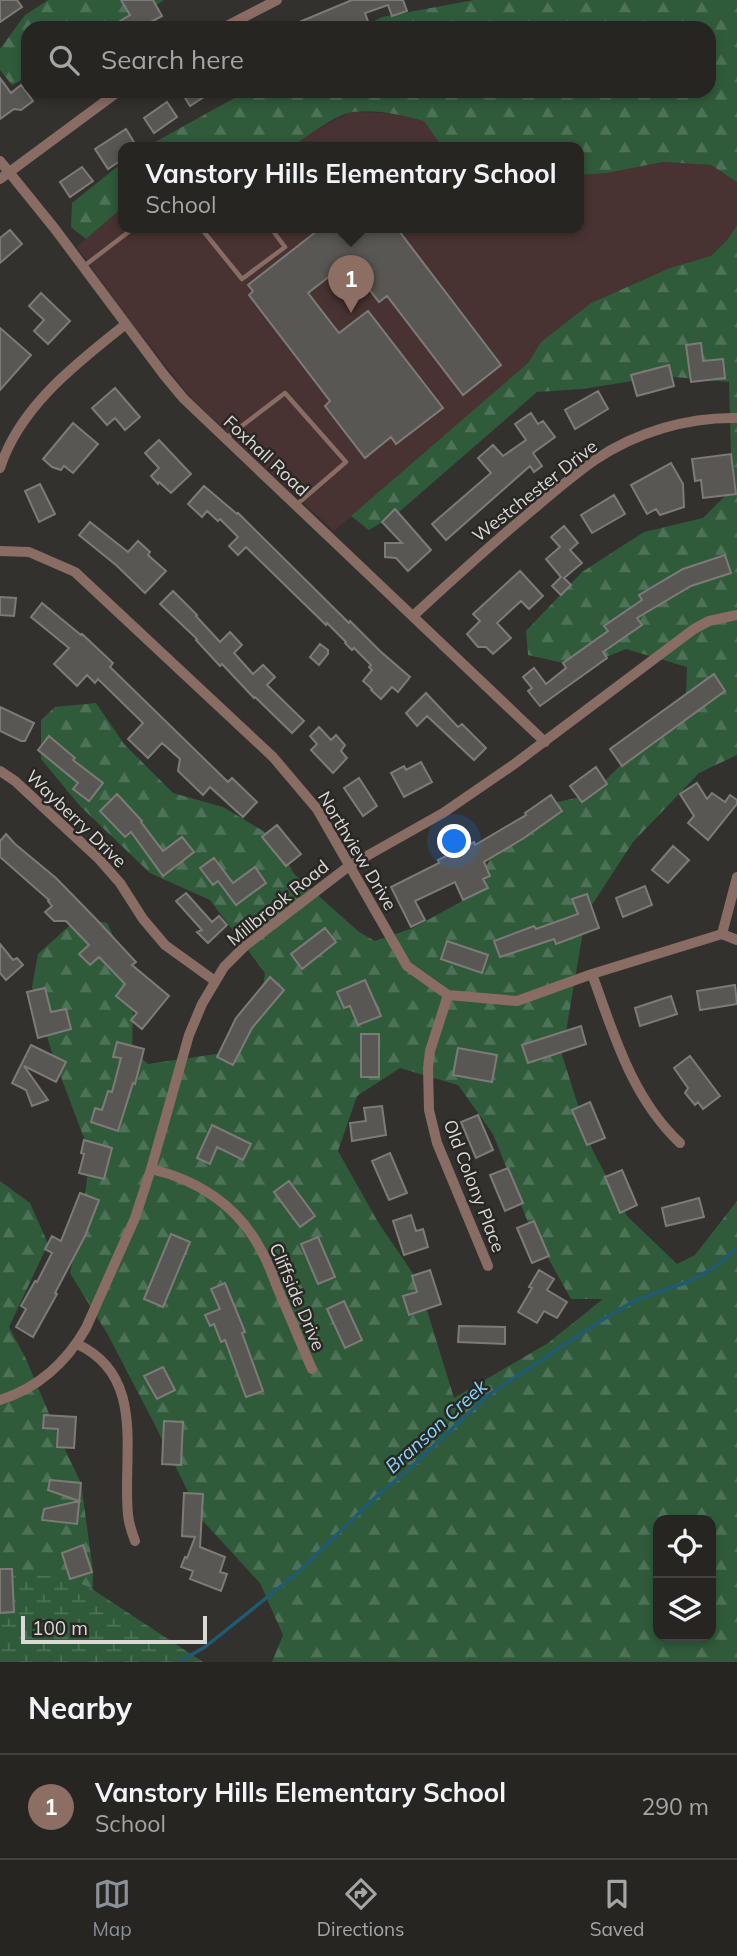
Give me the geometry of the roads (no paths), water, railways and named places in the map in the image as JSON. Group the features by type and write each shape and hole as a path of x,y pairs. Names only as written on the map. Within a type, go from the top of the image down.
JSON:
{"street":[{"path":"236,21 277,0"},
{"path":"4,176 110,98"},
{"name":"Foxhall Road","path":"0,162 4,176 83,267 184,399 545,742"},
{"path":"0,468 16,434 36,407 83,358 126,324"},
{"name":"Westchester Drive","path":"413,616 484,550 598,458 628,442 676,425 701,420 737,418"},
{"name":"Northview Drive","path":"0,551 29,552 75,572 273,757 317,809 407,965 448,995"},
{"name":"Millbrook Road","path":"0,1400 36,1384 56,1369 77,1344 86,1328 135,1218 189,1035 202,1004 224,967 246,945 349,866 443,813 545,742 694,629 709,621 737,615"},
{"name":"Wayberry Drive","path":"0,771 15,781 97,858 120,883 148,926 165,945 215,981"},
{"path":"722,934 737,877"},
{"path":"448,995 517,1001 592,974 722,934 737,940"},
{"path":"592,974 631,1075 657,1118 680,1143"},
{"name":"Old Colony Place","path":"448,995 430,1051 429,1110 438,1143 488,1266"},
{"name":"Cliffside Drive","path":"151,1169 198,1186 233,1211 244,1223 262,1252 312,1369"},
{"path":"77,1344 98,1357 109,1369 124,1399 128,1416 128,1516 135,1541"}],"lane":[{"path":"83,267 127,233"},
{"path":"205,233 242,279 285,247 274,233"},
{"path":"225,438 285,393 346,462 296,505"}],"waterway":[{"name":"Branson Creek","path":"179,1662 205,1647 295,1575 487,1396 632,1302 690,1281 715,1267 737,1248"}],"place":[{"name":"Vanstory Hills Elementary School","path":"351,313"}]}
